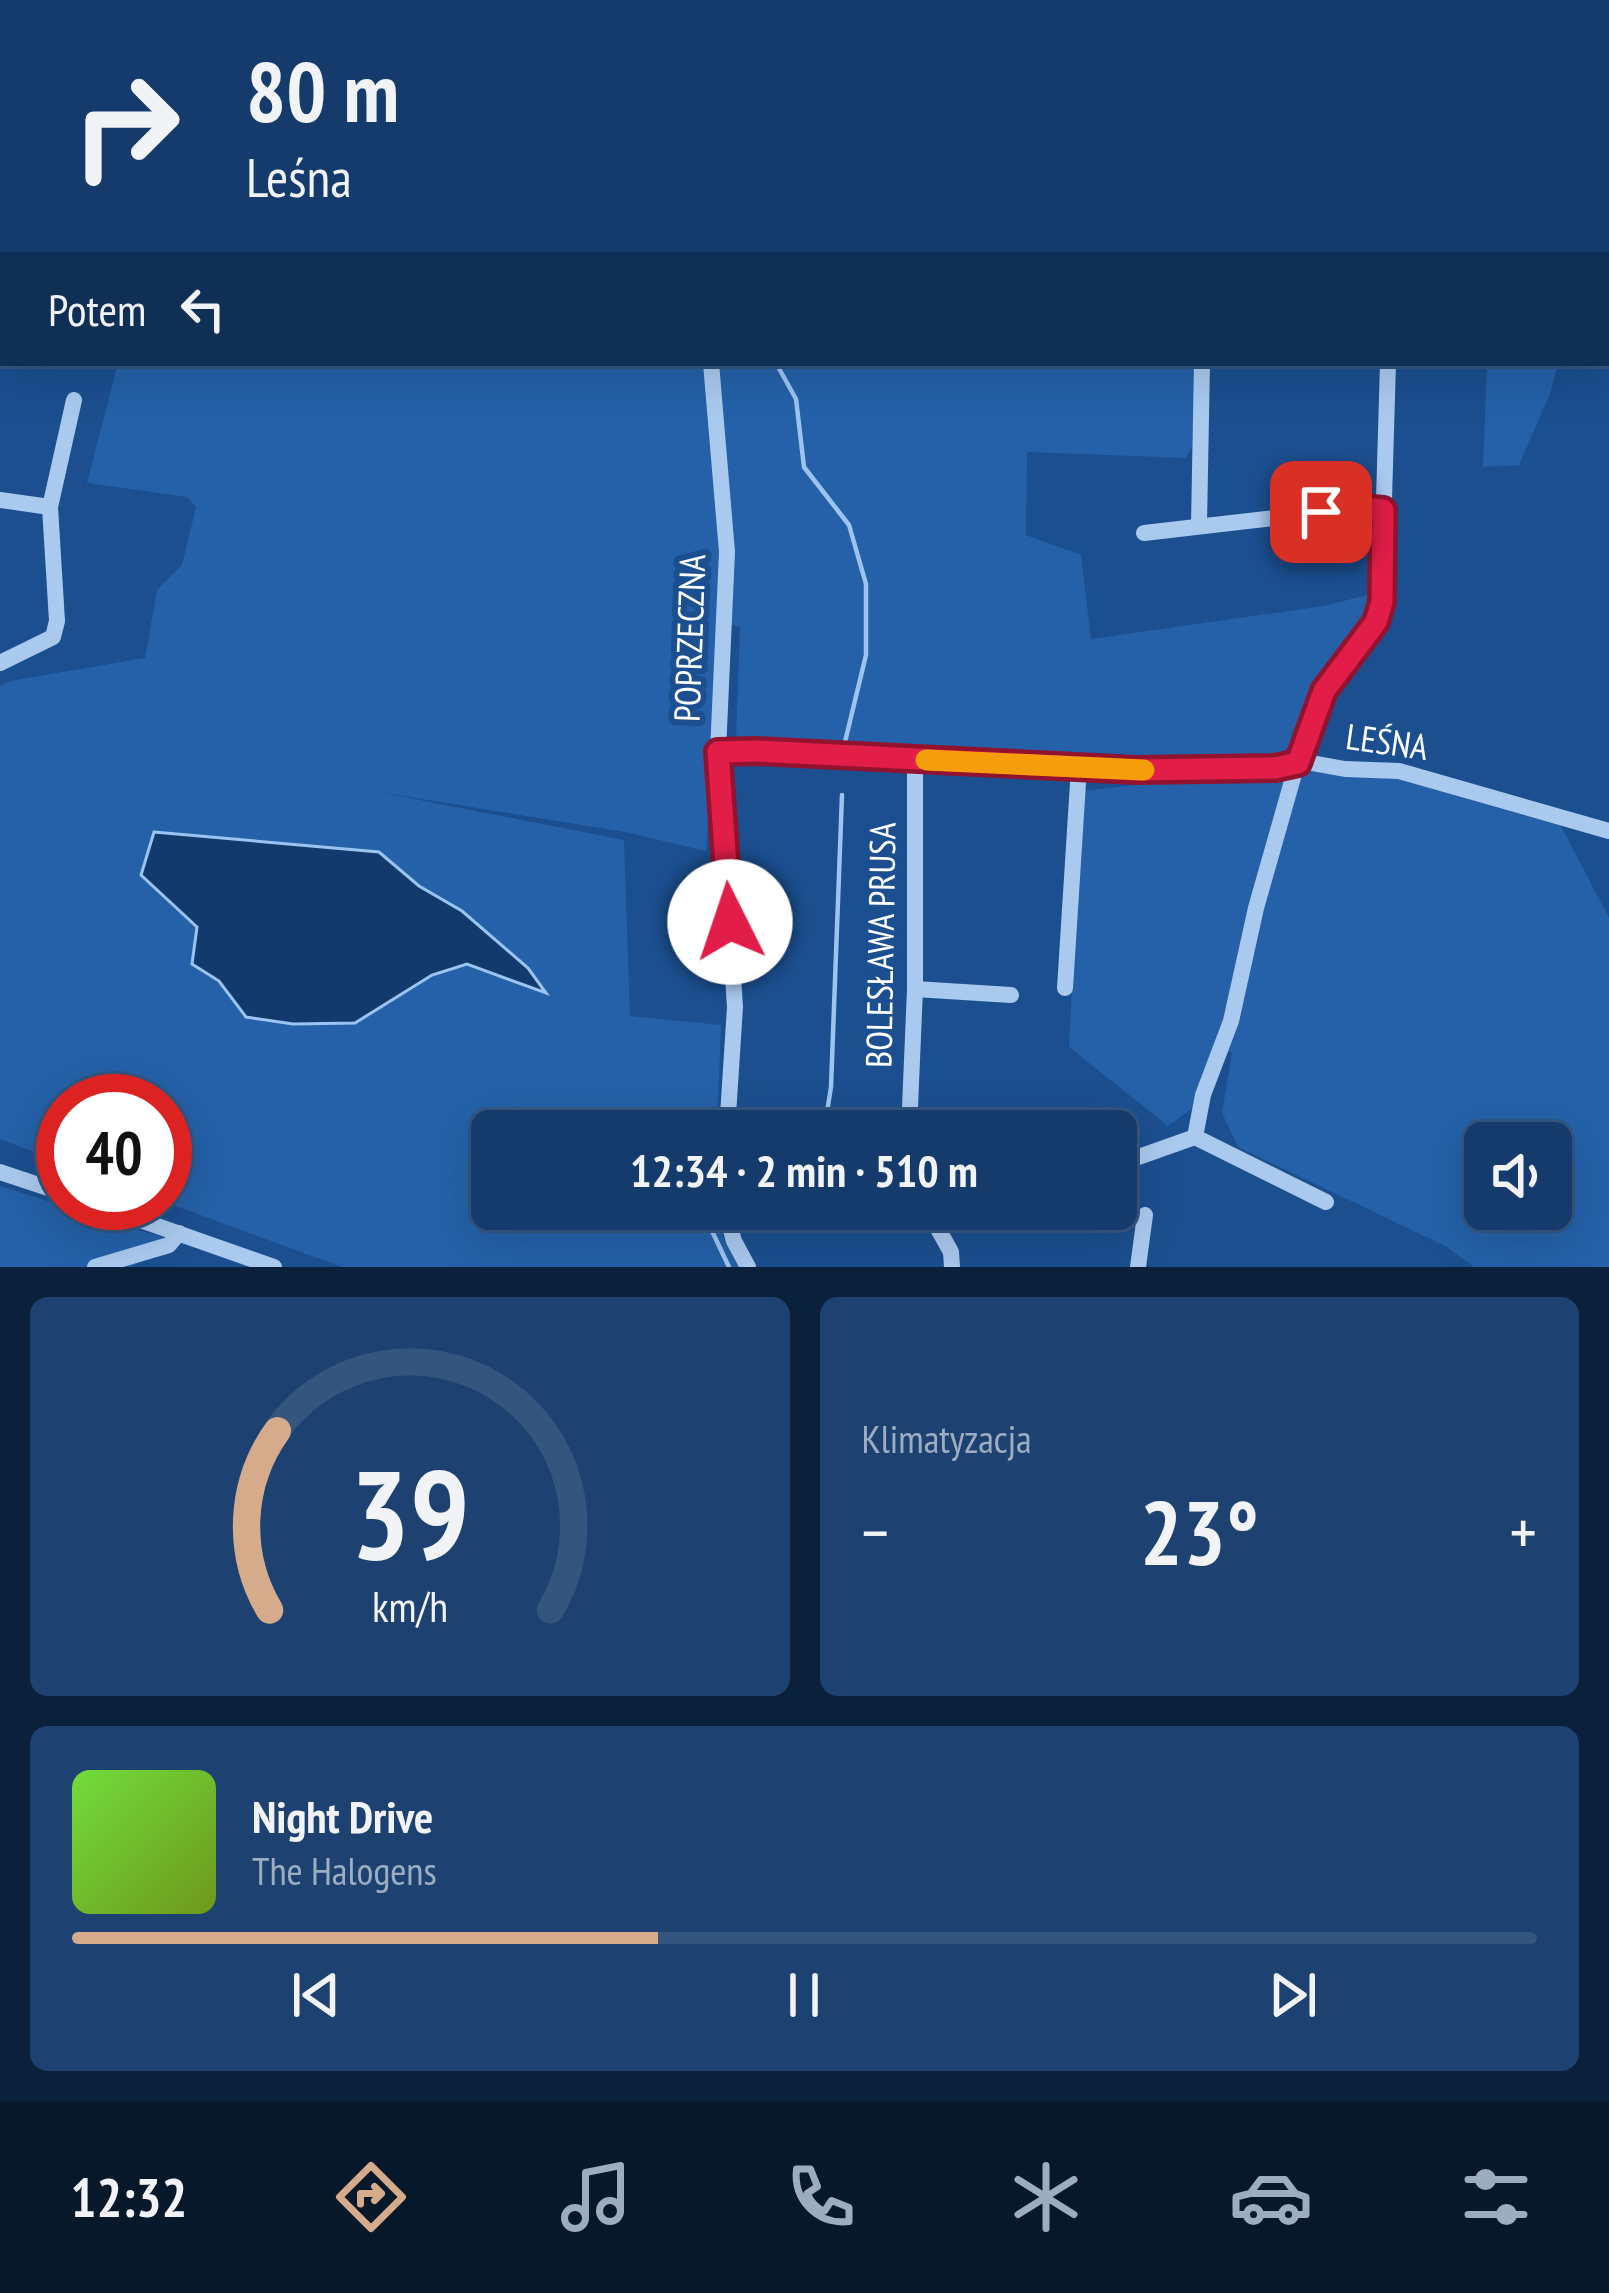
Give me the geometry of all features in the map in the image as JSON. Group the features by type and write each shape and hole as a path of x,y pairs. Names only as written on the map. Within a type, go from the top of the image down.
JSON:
{"street":[{"name":"POPRZECZNA","path":"711,366 727,552 718,752 735,1007 728,1110"},
{"path":"1199,525 1202,366"},
{"path":"1195,1138 1203,1095 1231,1021 1256,908 1298,763 1324,691 1376,622 1382,602 1388,366"},
{"path":"0,663 53,637 57,621 50,507 74,400"},
{"path":"0,500 50,507"},
{"path":"1144,533 1361,508 1383,510"},
{"name":"LEŚNA","path":"718,752 1079,767 1275,768 1298,763 1399,771 1609,831"},
{"name":"BOLESŁAWA PRUSA","path":"910,1110 915,760"},
{"path":"1065,988 1079,767"},
{"path":"915,989 1011,994"},
{"path":"1137,1158 1195,1138 1326,1202"},
{"path":"0,1172 36,1184"},
{"path":"1138,1267 1145,1215"},
{"path":"170,1230 274,1267"},
{"path":"737,1230 748,1267"},
{"path":"939,1230 951,1252 952,1267"},
{"path":"95,1267 169,1246 179,1233"}],"shaded area":[{"path":"117,366 1196,366 1192,447 1186,458 1027,452 1026,535 1081,555 1091,639 1324,606 1375,593 1373,611 1313,703 1295,742 1279,756 1134,764 736,737 740,627 720,620 706,851 625,832 379,792 624,840 630,1016 721,1025 718,1110 471,1110 471,1230 720,1230 739,1267 342,1267 192,1212 192,1074 36,1074 36,1153 0,1139 0,686 145,658 157,590 182,565 196,507 187,497 87,483"},
{"path":"1487,366 1557,366 1519,465 1483,467"},
{"path":"1331,760 1561,826 1609,918 1609,1267 1474,1267 1447,1247 1238,1147 1222,1113 1232,1053 1218,1047 1195,1106 1168,1126 1069,1047 1082,791 1257,771 1302,776 1304,762"},
{"path":"154,832 379,852 419,886 462,911 528,968 546,993 467,964 432,975 355,1023 293,1024 246,1017 219,981 192,964 197,927 141,875"},
{"path":"0,1186 36,1197 36,1230 139,1230 168,1239 132,1267 0,1267"}],"waterway":[{"path":"778,366 796,399 804,467 849,525 866,584 866,655 844,746"},
{"path":"827,1110 842,795"},
{"path":"711,1230 729,1267"}],"slow traffic":[{"path":"926,760 1144,770"}],"route":[{"path":"730,922 718,752 1136,770 1275,768 1298,763 1324,691 1376,622 1382,602 1383,510 1321,512"}]}
